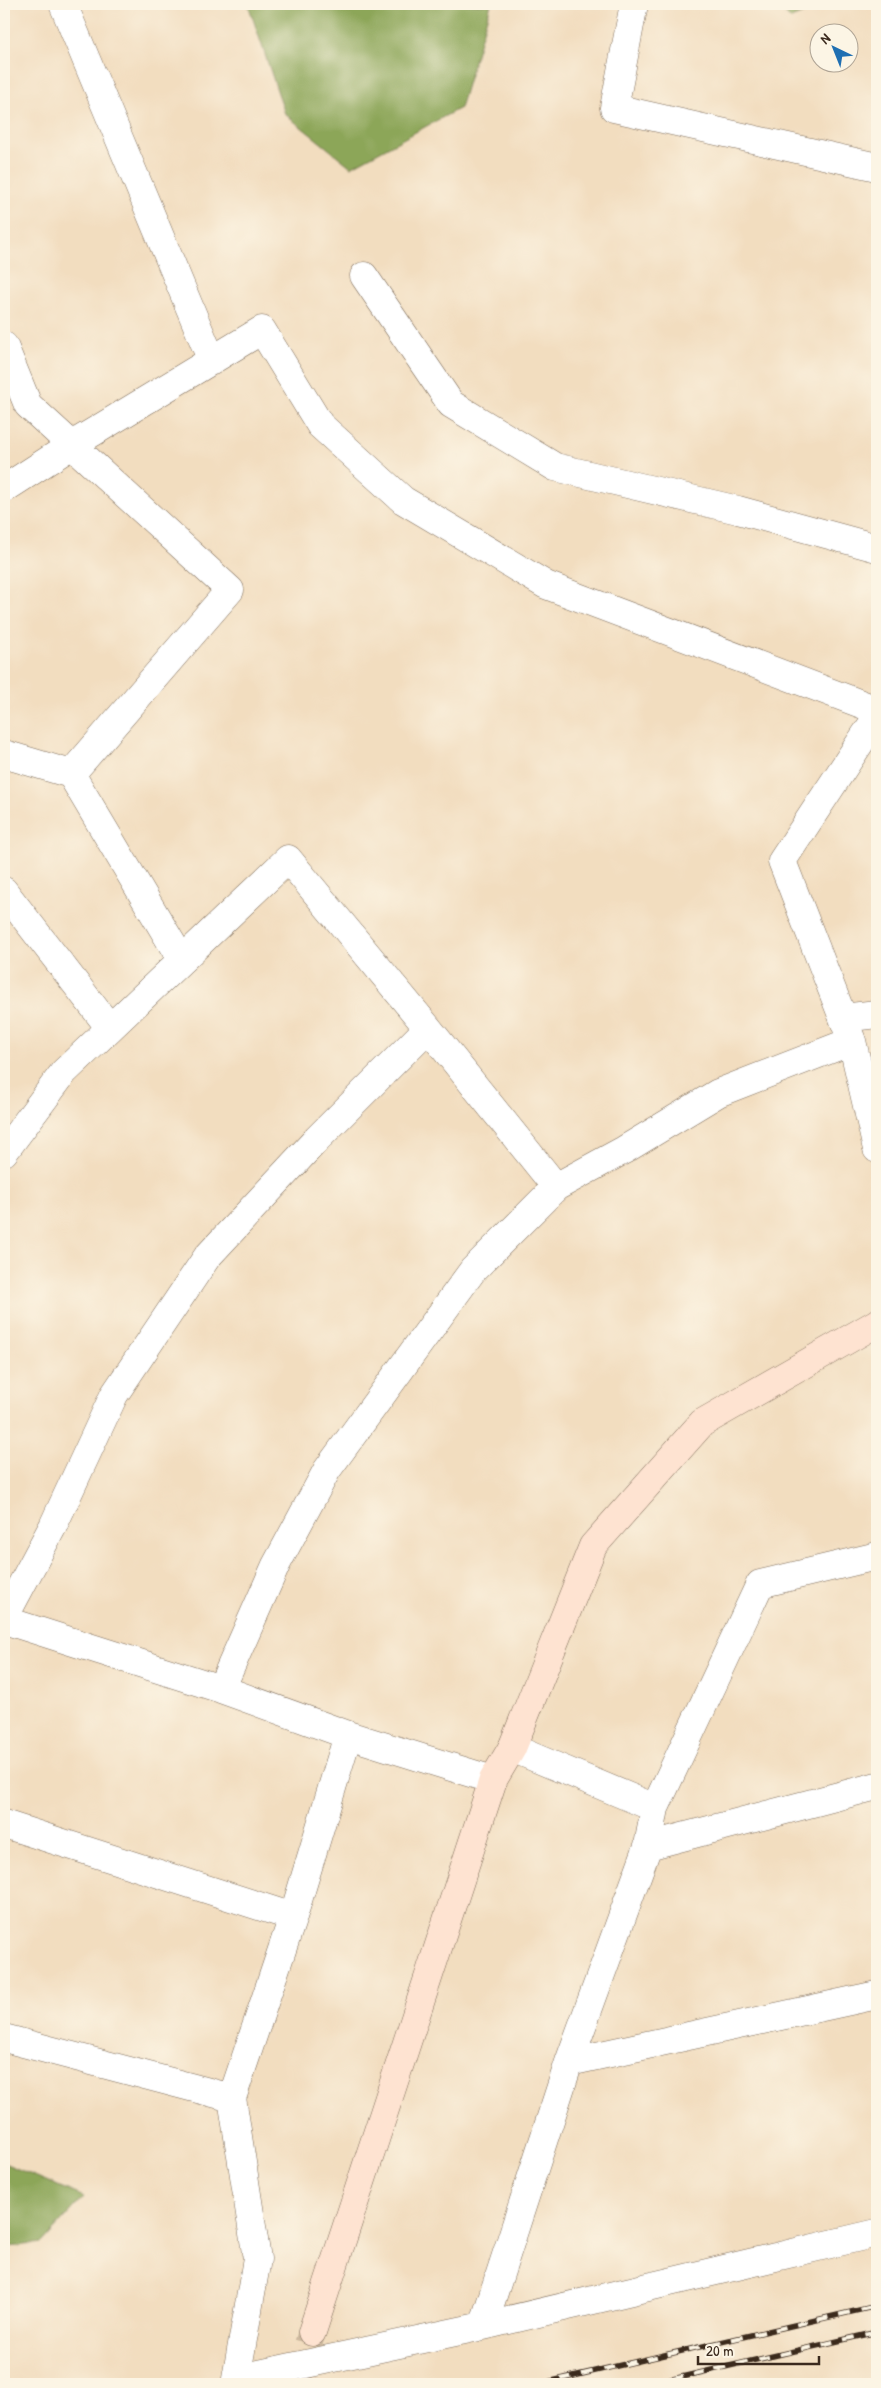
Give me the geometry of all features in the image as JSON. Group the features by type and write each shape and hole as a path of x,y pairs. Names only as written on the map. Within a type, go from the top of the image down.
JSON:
{"street":[{"path":"63,4 212,361"},
{"path":"634,4 614,108 877,167"},
{"path":"364,276 451,404 555,467 738,510 877,548"},
{"path":"4,488 262,330 320,425 403,500 546,585 877,710"},
{"path":"4,346 28,405 230,590 71,774"},
{"path":"877,717 782,861 847,1030 877,1149"},
{"path":"4,754 71,774 181,959"},
{"path":"4,1152 64,1072 288,859 556,1187"},
{"path":"4,892 110,1028"},
{"path":"221,1689 276,1564 327,1470 473,1270 556,1187 624,1150 718,1093 877,1014"},
{"path":"428,1028 317,1139 207,1256 114,1395 53,1526 4,1619 221,1689 348,1735 493,1780"},
{"path":"312,2332 493,1780 512,1748 593,1546 702,1424 877,1324"},
{"path":"483,2326 569,2062 648,1846 655,1808 760,1584 877,1556"},
{"path":"348,1735 294,1917 232,2098 257,2259 236,2379 483,2326 877,2233"},
{"path":"512,1748 655,1808"},
{"path":"648,1846 877,1786"},
{"path":"4,1824 294,1917"},
{"path":"569,2062 877,1995"},
{"path":"4,2038 232,2098"}],"green space":[{"path":"248,4 491,4 460,108 351,167 285,114"},
{"path":"775,4 827,4 791,19"},
{"path":"4,2163 84,2197 42,2243 8,2247 4,2236"}],"tunnel":[{"path":"296,2384 312,2332"}],"railway":[{"path":"539,2384 877,2306"},
{"path":"651,2384 877,2332"}]}
